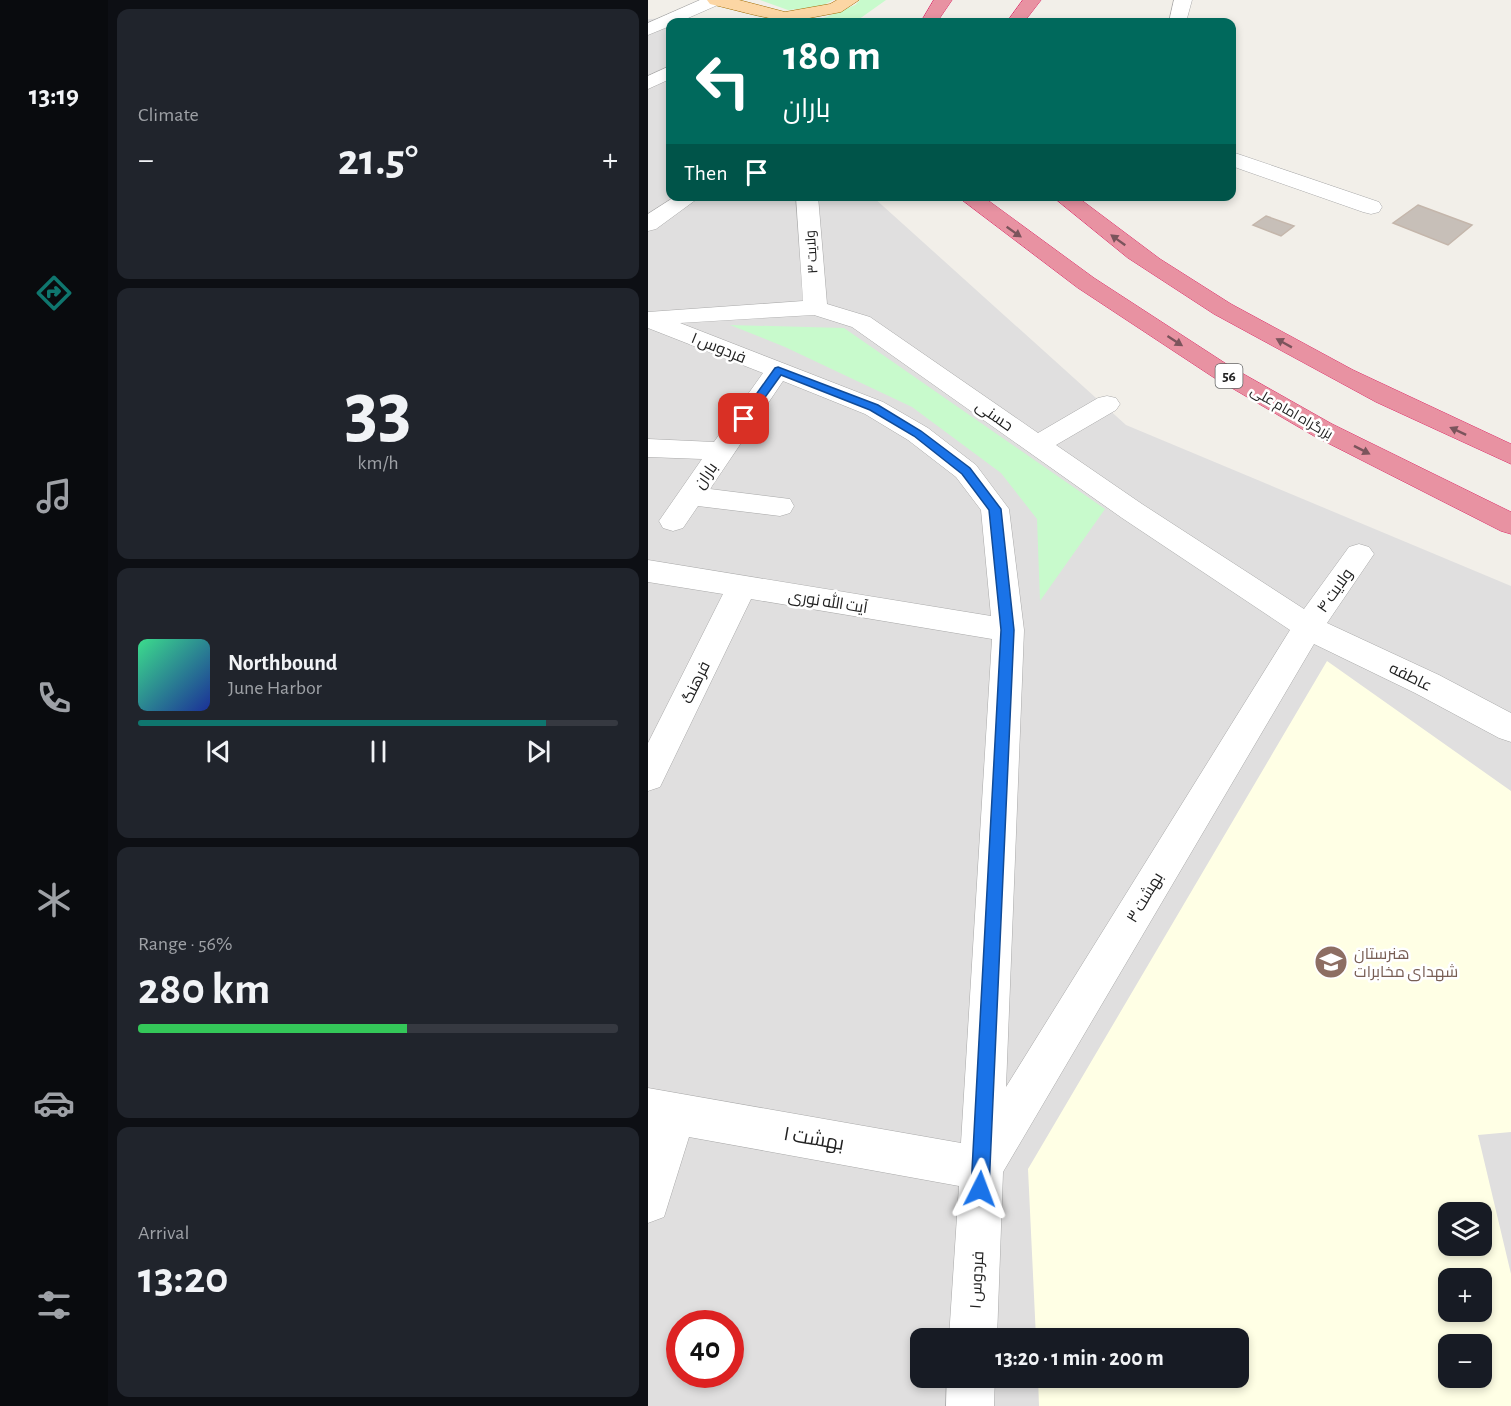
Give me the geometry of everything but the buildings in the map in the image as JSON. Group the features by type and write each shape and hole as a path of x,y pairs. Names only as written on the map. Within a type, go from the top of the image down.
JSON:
{"highway":[{"path":"932,18 943,0"},
{"path":"1019,18 1032,0"},
{"name":"بزرگراه امام علی","path":"974,201 1086,284 1222,372 1323,430 1511,524"},
{"path":"1068,201 1120,242 1182,284 1259,330 1352,380 1511,455"}],"main road":[{"path":"715,0 770,12 785,18"},
{"path":"798,18 835,8 850,0"}],"street":[{"path":"675,18 715,0"},
{"path":"1179,18 1184,0"},
{"path":"648,30 666,22"},
{"path":"649,82 666,74"},
{"path":"649,82 666,86"},
{"path":"1236,160 1371,207"},
{"path":"648,224 683,201"},
{"name":"ولایت ۳","path":"807,201 814,308"},
{"name":"حسنی","path":"648,318 814,308 861,322 1132,511 1308,627"},
{"name":"فردوس ۱","path":"648,318 874,408 918,434 966,471 995,509 1008,630 973,1328"},
{"name":"باران","path":"673,521 778,370"},
{"path":"1037,445 1107,404"},
{"path":"648,448 721,451"},
{"path":"690,496 780,506"},
{"name":"ولایت ۴","path":"1308,627 1359,554"},
{"name":"آیت الله نوری","path":"648,571 1008,630"},
{"name":"فرهنگ","path":"648,777 742,586"},
{"name":"عاطفه","path":"1308,627 1427,684 1511,729"},
{"name":"بهشت ۳","path":"981,1168 1308,627"},
{"path":"648,1201 662,1111"},
{"name":"بهشت ۱","path":"662,1111 981,1168"},
{"path":"970,1406 971,1388"}],"shaded area":[{"path":"666,18 666,201 877,201 1126,425 1511,586 1511,1406 648,1406 648,19"},
{"name":"هنرستان شهدای مخابرات","path":"1327,661 1511,791 1511,1132 1478,1135 1511,1274 1511,1406 1039,1406 1038,1388 1249,1388 1249,1328 1036,1328 1028,1169"}],"green space":[{"path":"760,0 833,0 820,7 788,10"},
{"path":"860,0 886,0 861,18 824,18 855,5"},
{"path":"730,325 844,328 1105,509 1040,601 1037,519 1001,473 912,407 785,347"}],"place":[{"name":"هنرستان شهدای مخابرات","path":"1331,962"}],"route":[{"path":"744,419 778,370 874,408 918,434 966,471 995,509 1008,630 980,1189"}]}
